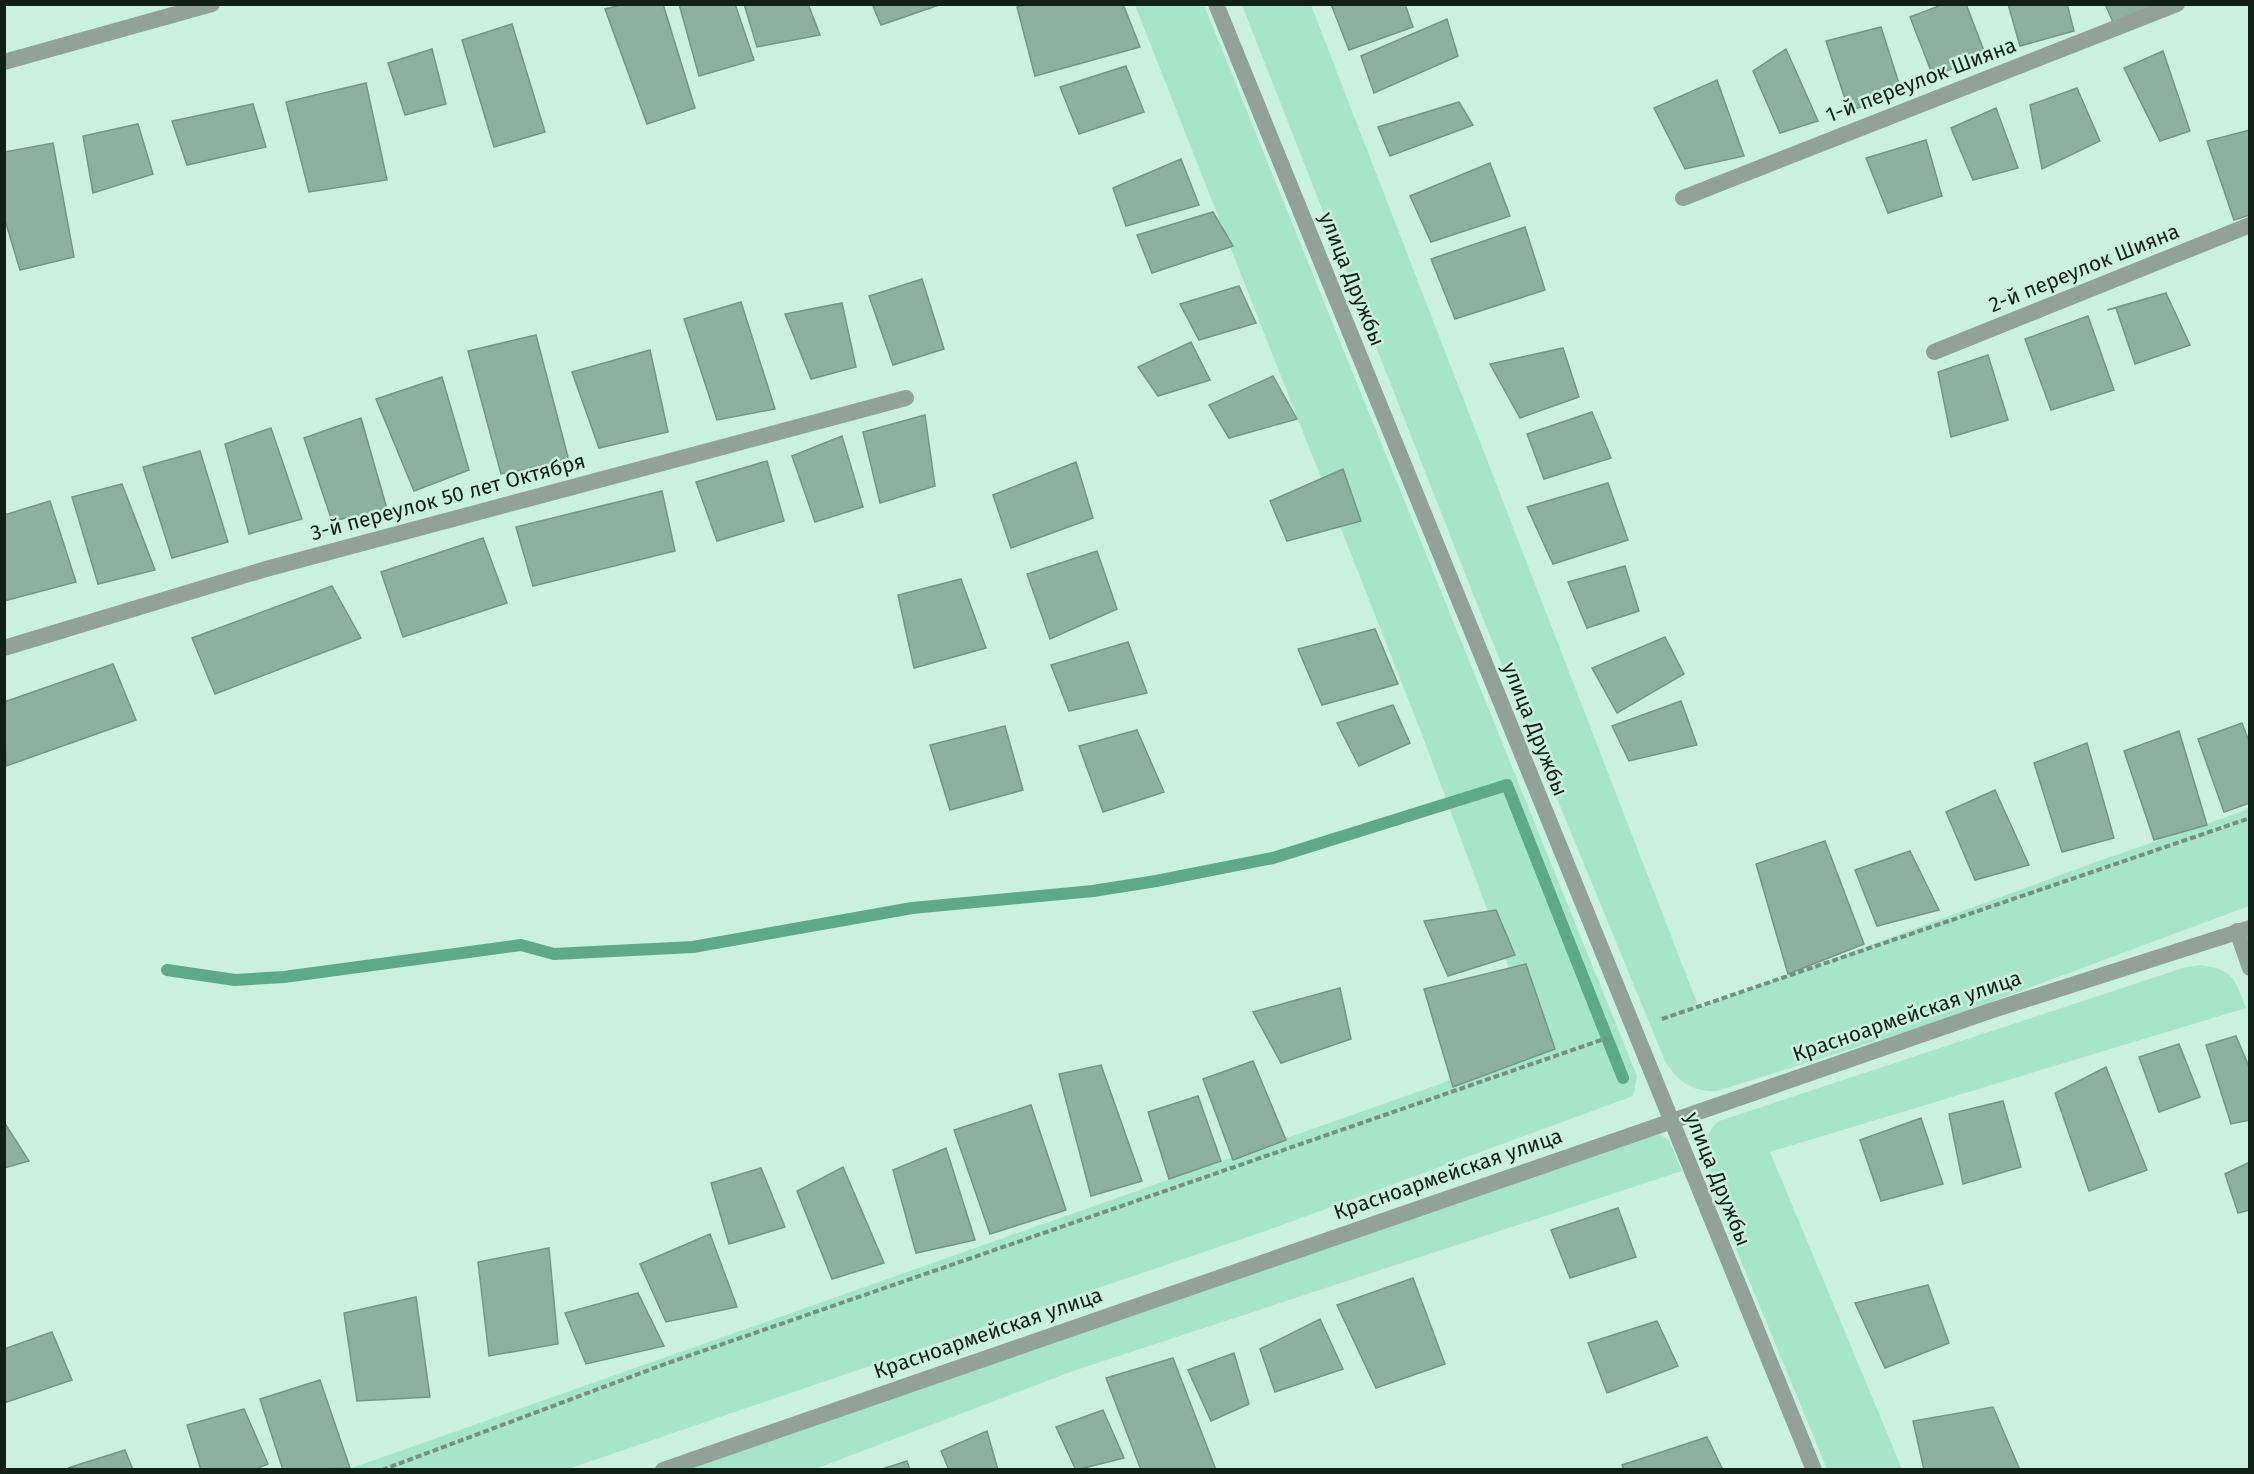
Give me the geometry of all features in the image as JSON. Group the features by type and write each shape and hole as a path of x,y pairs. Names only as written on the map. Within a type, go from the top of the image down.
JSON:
{"street":[{"path":"4,62 212,4"},
{"name":"улица Дружбы","path":"1216,4 1814,1470"},
{"name":"1-й переулок Шияна","path":"1683,198 2176,4"},
{"name":"2-й переулок Шияна","path":"1934,352 2250,225"},
{"name":"3-й переулок 50 лет Октября","path":"4,648 266,569 906,398"},
{"path":"2243,930 2250,968"},
{"name":"Красноармейская улица","path":"663,1470 1670,1120 1993,1010 2243,930"}],"path":[{"path":"382,1470 676,1360 2250,818"}],"green space":[{"path":"1135,5 1204,5 1637,1076 1633,1096 1274,1228 568,1469 346,1470 1539,1049 1423,737"},
{"path":"1242,5 1311,5 1699,1008 2096,862 2249,809 2249,906 1937,1022 1717,1091 1700,1090 1675,1075 1665,1061 1477,604"},
{"path":"2201,965 2227,973 2239,990 2246,1008 1770,1152 1902,1469 1827,1469 1713,1193 1706,1155 1708,1136 1712,1128 1719,1121 2186,967"},
{"path":"1659,1134 1669,1140 1682,1171 1073,1371 815,1469 661,1470"}],"building":[{"path":"624,4 663,4 695,108 647,124 605,9"},
{"path":"679,4 735,4 754,60 699,76"},
{"path":"744,4 808,4 820,35 757,47"},
{"path":"872,4 942,4 881,25"},
{"path":"1029,4 1123,4 1140,47 1035,76 1017,7"},
{"path":"1331,4 1405,4 1413,27 1349,50"},
{"path":"1944,4 1966,4 1986,56 1933,76 1910,17"},
{"path":"2008,4 2067,4 2074,31 2020,46"},
{"path":"2105,4 2166,4 2113,22"},
{"path":"1447,19 1458,56 1374,93 1361,56"},
{"path":"512,24 545,132 494,147 462,40"},
{"path":"1881,27 1902,93 1849,111 1826,41"},
{"path":"432,49 446,104 405,115 388,63"},
{"path":"1786,49 1818,121 1780,133 1753,71"},
{"path":"2163,51 2190,131 2160,141 2124,68"},
{"path":"1126,66 1144,112 1079,134 1060,87"},
{"path":"1717,80 1744,156 1685,169 1654,108"},
{"path":"366,83 387,180 309,192 286,102"},
{"path":"2077,88 2100,141 2042,169 2030,105"},
{"path":"1459,102 1473,125 1390,156 1378,127"},
{"path":"253,104 266,147 187,165 172,121"},
{"path":"1996,108 2018,168 1973,180 1951,128"},
{"path":"138,124 153,174 93,193 83,136"},
{"path":"2250,130 2250,215 2234,220 2207,141"},
{"path":"1926,140 1942,196 1888,213 1866,158"},
{"path":"53,143 74,257 20,270 4,217 4,152"},
{"path":"1181,159 1199,205 1126,226 1113,188"},
{"path":"1490,163 1510,216 1431,242 1410,196"},
{"path":"1213,212 1233,246 1152,273 1137,235"},
{"path":"1525,227 1545,290 1455,319 1431,259"},
{"path":"922,279 944,349 893,365 869,296"},
{"path":"1239,286 1256,323 1199,340 1180,304"},
{"path":"2166,293 2190,345 2135,364 2116,308 2107,310"},
{"path":"741,302 775,409 717,420 684,319"},
{"path":"842,303 856,367 811,379 785,314"},
{"path":"2088,316 2114,390 2051,410 2025,339"},
{"path":"536,335 569,461 501,474 468,351"},
{"path":"1191,342 1210,380 1158,396 1138,367"},
{"path":"1563,348 1579,397 1520,418 1490,364"},
{"path":"650,350 668,432 599,448 572,372"},
{"path":"1988,355 2008,420 1951,437 1938,372"},
{"path":"1273,376 1297,419 1229,438 1209,405"},
{"path":"442,377 469,470 414,491 376,399"},
{"path":"1592,412 1611,458 1544,479 1527,434"},
{"path":"925,415 935,486 880,503 863,432"},
{"path":"361,418 387,509 332,521 304,438"},
{"path":"271,428 302,519 249,534 225,444"},
{"path":"842,436 863,507 815,522 792,456"},
{"path":"200,451 228,542 172,558 143,467"},
{"path":"767,461 784,521 717,541 696,482"},
{"path":"1076,462 1093,518 1011,548 993,495"},
{"path":"1343,469 1361,521 1287,541 1270,501"},
{"path":"1608,483 1628,540 1553,564 1527,507"},
{"path":"122,484 155,570 98,584 72,497"},
{"path":"662,491 675,551 533,586 516,527"},
{"path":"50,501 76,582 4,601 4,515"},
{"path":"483,538 507,603 403,637 381,572"},
{"path":"1097,551 1117,609 1050,639 1027,574"},
{"path":"1625,566 1639,611 1587,628 1568,582"},
{"path":"961,579 986,648 914,668 898,595"},
{"path":"332,586 361,638 215,694 192,638"},
{"path":"1375,629 1398,684 1322,705 1298,649"},
{"path":"1665,637 1684,674 1617,713 1592,668"},
{"path":"1128,642 1147,693 1069,711 1051,665"},
{"path":"113,664 136,720 6,766 4,702"},
{"path":"1681,701 1697,745 1629,761 1612,726"},
{"path":"1393,705 1410,743 1359,766 1337,723"},
{"path":"2242,723 2250,744 2250,803 2224,812 2198,739"},
{"path":"1005,726 1023,790 950,810 930,745"},
{"path":"1137,730 1164,792 1103,812 1079,746"},
{"path":"2179,731 2207,825 2154,840 2124,751"},
{"path":"2087,743 2114,838 2062,852 2034,763"},
{"path":"1995,790 2029,865 1975,880 1946,812"},
{"path":"1825,841 1864,944 1788,974 1756,864"},
{"path":"1910,851 1939,910 1877,926 1855,870"},
{"path":"1496,910 1515,955 1448,976 1424,921"},
{"path":"1526,964 1555,1049 1453,1087 1424,989"},
{"path":"1340,988 1351,1039 1281,1063 1253,1012"},
{"path":"2236,1036 2250,1069 2250,1120 2231,1124 2206,1045"},
{"path":"2179,1044 2200,1097 2159,1112 2139,1057"},
{"path":"1253,1061 1286,1140 1233,1160 1203,1079"},
{"path":"1101,1065 1142,1181 1091,1196 1059,1074"},
{"path":"2106,1067 2147,1170 2089,1191 2055,1093"},
{"path":"1198,1096 1221,1161 1169,1179 1148,1112"},
{"path":"2003,1101 2021,1167 1963,1184 1949,1114"},
{"path":"1031,1105 1066,1210 990,1234 954,1130"},
{"path":"1921,1118 1943,1184 1881,1201 1860,1140"},
{"path":"4,1122 29,1161 4,1168"},
{"path":"946,1148 975,1240 916,1253 893,1170"},
{"path":"2250,1162 2250,1210 2238,1213 2225,1174"},
{"path":"843,1167 884,1263 832,1279 797,1191"},
{"path":"761,1168 785,1227 729,1244 711,1183"},
{"path":"1618,1208 1636,1257 1570,1278 1551,1230"},
{"path":"710,1234 737,1307 666,1322 640,1264"},
{"path":"549,1248 558,1344 489,1356 478,1262"},
{"path":"1413,1278 1445,1364 1376,1388 1337,1305"},
{"path":"1928,1285 1949,1343 1885,1368 1855,1303"},
{"path":"638,1293 664,1346 586,1364 565,1313"},
{"path":"416,1297 430,1397 357,1401 344,1313"},
{"path":"1320,1319 1343,1369 1275,1392 1260,1349"},
{"path":"1657,1321 1678,1366 1607,1393 1588,1343"},
{"path":"52,1332 72,1380 4,1403 4,1349"},
{"path":"1234,1353 1249,1404 1211,1421 1188,1370"},
{"path":"1173,1358 1216,1470 1141,1470 1106,1378"},
{"path":"320,1380 350,1468 283,1470 260,1399"},
{"path":"1993,1407 2020,1470 1924,1470 1913,1421"},
{"path":"244,1409 268,1464 253,1470 201,1470 187,1425"},
{"path":"1103,1410 1124,1458 1076,1470 1056,1427"},
{"path":"987,1431 998,1470 949,1470 941,1451"},
{"path":"1707,1437 1723,1470 1624,1470 1622,1465"},
{"path":"125,1450 133,1470 68,1468"},
{"path":"907,1461 910,1470 879,1470"}],"waterway":[{"path":"167,970 235,980 284,977 521,945 554,954 693,947 912,908 1093,891 1273,858 1507,785 1623,1078"}]}
